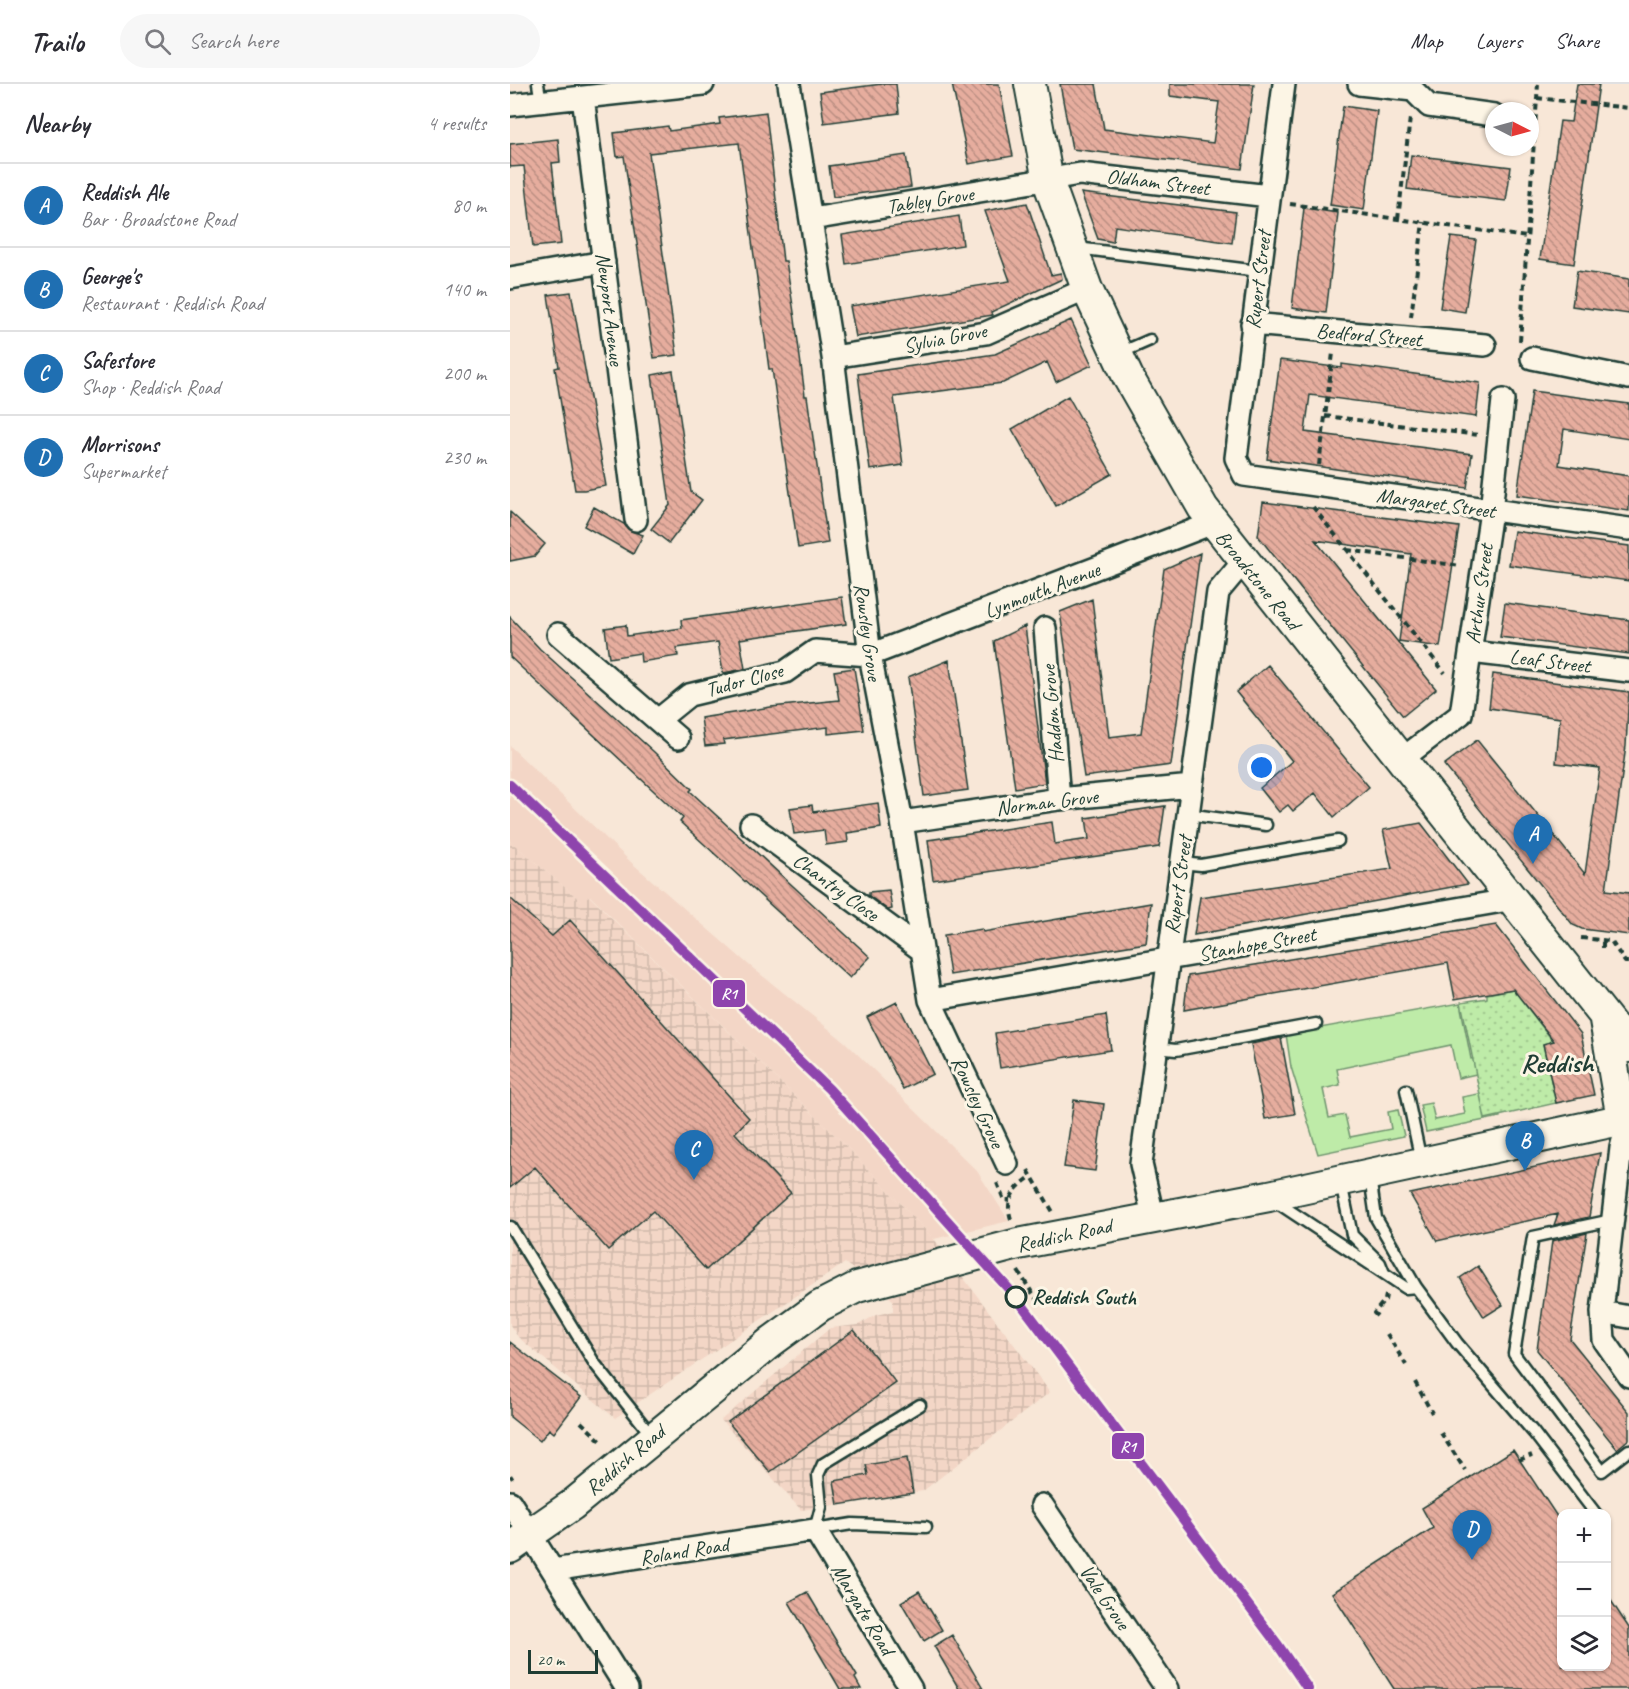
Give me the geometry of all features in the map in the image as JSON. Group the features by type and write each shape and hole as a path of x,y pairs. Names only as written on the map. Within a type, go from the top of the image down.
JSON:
{"main road":[{"name":"Broadstone Road","path":"1030,84 1048,181 1070,247 1118,354 1178,469 1213,523 1243,562 1514,899 1629,1047"},
{"name":"Broadstone Road","path":"1603,1011 1627,1118"},
{"path":"1603,1011 1629,1035"},
{"name":"Reddish Road","path":"520,1541 572,1505 772,1341 820,1306 857,1287 1014,1241 1269,1196 1421,1161 1627,1118"}],"street":[{"path":"510,105 540,93 583,97 626,88 703,84"},
{"name":"Rowsley Grove","path":"789,84 833,357 870,655 902,822 920,949 930,1000 1007,1164"},
{"name":"Rupert Street","path":"1244,475 1236,458 1258,271 1284,84"},
{"path":"1359,84 1414,87 1429,106 1485,114"},
{"name":"Newport Avenue","path":"583,97 636,520"},
{"name":"Oldham Street","path":"1048,181 1080,174 1269,198"},
{"name":"Tabley Grove","path":"812,219 1048,181"},
{"path":"510,278 604,261"},
{"name":"Sylvia Grove","path":"833,357 986,333 1087,289"},
{"name":"Bedford Street","path":"1252,324 1485,345"},
{"path":"1526,353 1629,378"},
{"name":"Arthur Street","path":"1402,759 1461,714 1491,511 1503,400"},
{"name":"Margaret Street","path":"1244,475 1629,529"},
{"name":"Lynmouth Avenue","path":"870,655 1213,523"},
{"name":"Rupert Street","path":"1154,1216 1141,1164 1187,814 1218,592 1243,562"},
{"name":"Haddon Grove","path":"1045,628 1059,799"},
{"path":"558,634 678,738"},
{"name":"Tudor Close","path":"658,720 689,694 785,672 815,651 870,655"},
{"name":"Leaf Street","path":"1471,652 1629,671"},
{"name":"Norman Grove","path":"902,822 1059,799 1192,786"},
{"name":"Chantry Close","path":"752,825 920,949"},
{"name":"Stanhope Street","path":"930,1000 1514,899"},
{"path":"1627,1118 1621,1148 1618,1210 1602,1312 1604,1340 1629,1376"},
{"path":"1602,1312 1629,1317"},
{"path":"510,1502 520,1541 553,1570 627,1689"},
{"name":"Vale Grove","path":"1042,1505 1167,1689"},
{"name":"Roland Road","path":"553,1570 815,1530"},
{"name":"Margate Road","path":"815,1530 911,1689"}],"lane":[{"path":"1070,247 1258,271"},
{"path":"1118,354 1150,340"},
{"path":"1187,814 1266,825"},
{"path":"1181,863 1201,865 1338,841"},
{"path":"1156,1048 1176,1050 1316,1024"},
{"path":"1406,1090 1421,1161"},
{"path":"1370,1174 1376,1218 1416,1287 1458,1343 1534,1433 1592,1509"},
{"path":"1341,1180 1352,1235 1380,1263 1384,1274"},
{"path":"1269,1196 1406,1288 1416,1287"},
{"path":"1618,1210 1533,1237 1514,1354 1602,1471 1629,1450"},
{"path":"511,1227 595,1364 653,1437"},
{"path":"920,1405 823,1464 818,1475 821,1507 815,1530 852,1524 926,1527"}],"path":[{"path":"1537,102 1538,84"},
{"path":"1398,219 1414,87"},
{"path":"1537,98 1629,108"},
{"path":"1526,353 1527,237 1533,156"},
{"path":"1269,198 1527,237"},
{"path":"1408,338 1423,222"},
{"path":"1316,486 1335,332"},
{"path":"1325,416 1499,438"},
{"path":"1294,483 1464,697"},
{"path":"1347,550 1483,569"},
{"path":"1581,938 1611,941 1625,962 1629,962"},
{"path":"1603,941 1603,948"},
{"path":"1007,1164 1024,1165 1054,1213"},
{"path":"1032,1176 1015,1187 1010,1200 1014,1241 1037,1300"},
{"path":"1377,1316 1374,1313 1385,1300 1386,1291"},
{"path":"1388,1334 1406,1365"},
{"path":"1414,1382 1432,1413"},
{"path":"581,1422 601,1441"},
{"path":"1441,1433 1465,1470"}],"shaded area":[{"path":"510,746 633,864 749,965 845,1042 977,1171 1009,1221 934,1239 849,1149 590,896 582,902 510,841"},
{"path":"510,841 581,901 589,896 849,1149 934,1239 1050,1392 923,1491 801,1510 721,1420 830,1328 858,1325 876,1315 893,1311 893,1300 845,1263 615,1418 518,1337 510,1325"}],"green space":[{"path":"1513,989 1553,1041 1543,1044 1556,1103 1485,1119 1461,1002 1487,998 1487,994"},
{"path":"1460,1003 1471,1059 1488,1056 1490,1071 1458,1078 1451,1045 1337,1069 1340,1085 1323,1089 1329,1118 1345,1115 1350,1137 1391,1129 1388,1112 1398,1110 1404,1136 1318,1154 1291,1067 1286,1034"},
{"path":"1494,1091 1500,1117 1426,1132 1420,1105 1431,1103 1435,1120 1465,1114 1462,1097"}],"building":[{"path":"896,84 899,113 824,123 820,92"},
{"path":"952,84 999,84 1013,156 969,164"},
{"path":"1060,84 1096,84 1104,129 1213,143 1219,102 1170,96 1170,84 1254,84 1242,169 1072,149"},
{"path":"1577,84 1599,84 1574,264 1540,259 1560,121 1571,122"},
{"path":"1343,106 1377,111 1364,210 1330,205"},
{"path":"766,112 783,261 786,261 828,543 798,548 772,369 769,369 739,143 649,153 677,355 654,358 624,156 617,157 614,133 668,126 669,131 720,124 719,118"},
{"path":"558,139 560,162 552,163 561,244 533,247 524,166 510,167 510,144"},
{"path":"906,155 911,187 833,197 829,166"},
{"path":"1411,155 1511,167 1506,201 1407,189"},
{"path":"1081,193 1236,212 1232,243 1115,226 1113,242 1098,239"},
{"path":"1027,203 1051,275 1061,273 1062,279 991,312 993,315 856,337 850,306 1010,281 985,211"},
{"path":"1304,208 1338,213 1326,313 1292,308"},
{"path":"959,216 963,245 846,264 842,235"},
{"path":"1451,237 1476,240 1465,312 1440,308"},
{"path":"1577,271 1629,279 1629,314 1572,306"},
{"path":"571,292 606,486 584,490 575,490 555,368 559,367 548,295"},
{"path":"1071,320 1092,365 1056,382 1047,362 1003,383 894,397 903,465 870,470 858,374 995,354"},
{"path":"1280,360 1342,368 1342,364 1480,383 1476,417 1310,395 1305,432 1472,454 1467,488 1267,459"},
{"path":"673,371 691,492 702,500 669,543 651,529 670,505 652,375"},
{"path":"1532,391 1629,404 1629,439 1564,429 1559,465 1629,476 1629,511 1517,495"},
{"path":"1068,396 1112,474 1056,506 1012,429"},
{"path":"1263,502 1459,527 1440,647 1399,641 1411,554 1315,540 1436,689 1403,716 1258,536"},
{"path":"594,507 624,524 631,531 643,535 633,554 584,526"},
{"path":"510,512 545,544 535,556 510,561"},
{"path":"1514,531 1629,546 1629,581 1509,565"},
{"path":"1200,553 1171,765 1084,777 1060,612 1092,599 1109,737 1141,733 1164,569"},
{"path":"842,597 846,624 740,639 745,669 723,673 718,642 677,648 678,656 641,662 640,653 609,658 605,628 626,625 627,636 682,628 681,620"},
{"path":"1505,603 1629,620 1629,654 1500,637"},
{"path":"510,617 540,649 654,752 692,789 690,791 870,957 850,978 680,822 683,818 510,657"},
{"path":"1025,626 1045,783 1015,788 994,641"},
{"path":"949,660 968,790 924,796 908,677"},
{"path":"1268,665 1369,787 1334,817 1315,793 1293,811 1288,805 1279,812 1260,788 1292,761 1236,692"},
{"path":"854,668 864,730 828,734 828,727 723,740 724,744 705,746 701,718 771,707 839,700 834,671"},
{"path":"1493,674 1629,692 1626,746 1606,890 1629,893 1629,935 1582,929 1573,925 1444,765 1477,740 1585,874 1600,768 1556,763 1560,718 1489,708"},
{"path":"878,803 881,828 847,833 848,842 826,845 824,830 794,834 790,808 812,805 813,812"},
{"path":"1165,806 1159,847 933,880 928,840 1052,822 1055,844 1089,839 1086,818"},
{"path":"1421,823 1468,884 1194,935 1200,897 1392,869 1383,830"},
{"path":"889,890 892,909 888,910 869,896 869,892"},
{"path":"510,898 552,936 570,920 749,1118 735,1133 791,1193 706,1270 653,1211 608,1250 535,1167 510,1188"},
{"path":"1151,903 1146,943 950,975 944,935 982,929 983,932"},
{"path":"1496,925 1581,1034 1594,1095 1556,1103 1543,1044 1554,1041 1513,989 1455,999 1448,963 1184,1010 1188,976"},
{"path":"897,1002 933,1074 903,1089 867,1017"},
{"path":"1106,1015 1111,1050 1000,1068 995,1033"},
{"path":"1281,1038 1295,1114 1265,1119 1251,1044"},
{"path":"1074,1100 1104,1104 1095,1171 1064,1167"},
{"path":"1600,1153 1589,1217 1554,1225 1558,1214 1437,1241 1410,1194"},
{"path":"1587,1233 1570,1339 1629,1412 1629,1439 1617,1449 1537,1350 1552,1241"},
{"path":"1478,1266 1503,1305 1484,1317 1460,1278"},
{"path":"854,1330 896,1383 770,1472 728,1422"},
{"path":"510,1342 581,1397 554,1433 549,1429 540,1441 510,1417"},
{"path":"1513,1450 1557,1516 1557,1671 1611,1671 1611,1601 1629,1628 1629,1689 1394,1689 1332,1593 1433,1528 1422,1508"},
{"path":"907,1458 913,1493 838,1505 834,1481 868,1475 866,1465"},
{"path":"919,1591 942,1630 924,1641 901,1602"},
{"path":"807,1592 857,1676 855,1678 861,1689 840,1689 789,1602"},
{"path":"952,1635 983,1689 959,1689 934,1646"}],"transit line":[{"name":"R1","path":"510,785 829,1089 1016,1297 1278,1645 1308,1689"}],"place":[{"name":"Reddish Ale","path":"1533,864"},
{"name":"George's","path":"1525,1171"},
{"name":"Safestore","path":"694,1180"},
{"name":"Reddish South","path":"1016,1297"},
{"name":"Morrisons","path":"1472,1560"}],"district":[{"name":"Reddish","path":"1557,1063"}]}
